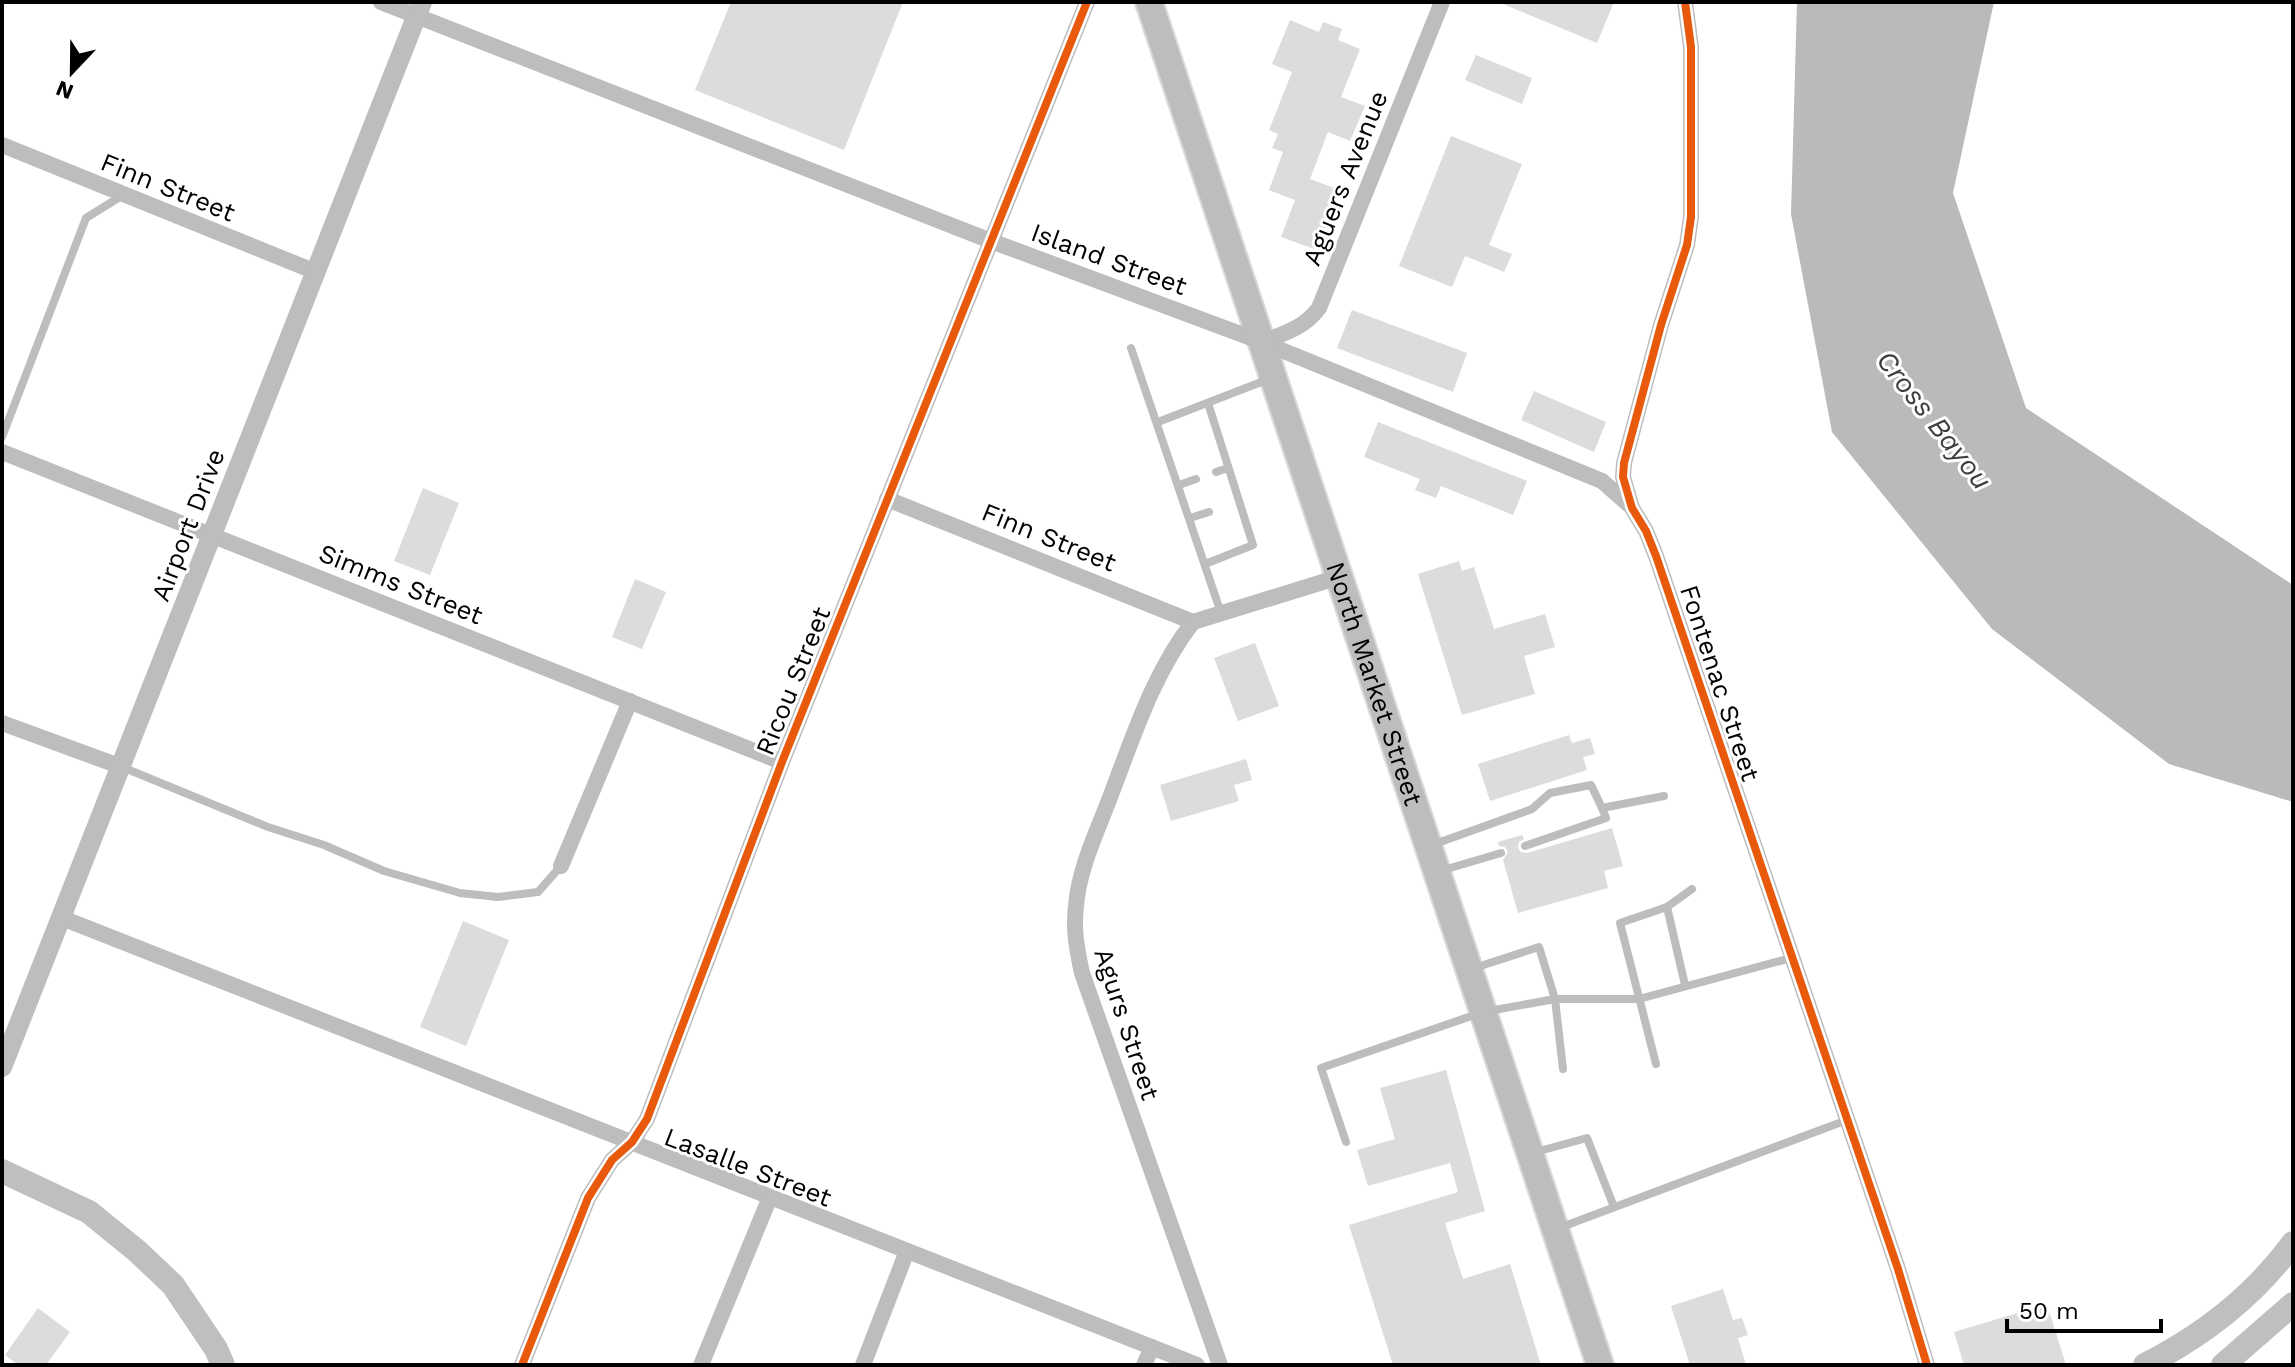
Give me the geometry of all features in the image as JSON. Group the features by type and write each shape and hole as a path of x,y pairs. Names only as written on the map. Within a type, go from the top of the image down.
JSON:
{"main road":[{"name":"North Market Street","path":"1149,2 1600,1365"},
{"path":"2,1171 89,1212 137,1251 173,1285 216,1349 223,1365"},
{"path":"2145,1365 2193,1338 2231,1309 2256,1286 2293,1243"},
{"path":"2223,1365 2293,1304"}],"street":[{"name":"Island Street","path":"381,2 419,9 991,241 1262,342 1602,481 1632,508"},
{"name":"Ricou Street","path":"522,1365 588,1198 612,1160 632,1142 647,1119 782,762 1087,2"},
{"name":"Aguers Avenue","path":"1262,342 1309,322 1319,308 1442,2"},
{"name":"Fontenac Street","path":"1685,2 1691,47 1691,217 1687,245 1661,325 1624,463 1624,488 1656,556 1898,1269 1927,1365"},
{"name":"Airport Drive","path":"2,1067 419,9"},
{"name":"Finn Street","path":"2,145 316,272"},
{"name":"Simms Street","path":"2,452 782,762"},
{"name":"Finn Street","path":"887,499 1193,622"},
{"path":"1193,622 1339,577"},
{"name":"Agurs Street","path":"1193,622 1177,642 1153,685 1087,859 1077,896 1074,930 1082,973 1220,1365"},
{"path":"561,866 630,701"},
{"path":"2,723 122,767"},
{"name":"Lasalle Street","path":"62,918 1197,1365"},
{"path":"701,1365 770,1197"},
{"path":"863,1365 907,1251"},
{"path":"1144,1365 1152,1347"}],"lane":[{"path":"2,437 86,218 124,195"},
{"path":"1131,348 1222,614"},
{"path":"1158,422 1273,378"},
{"path":"1205,564 1253,545 1208,403"},
{"path":"1216,472 1228,468"},
{"path":"1179,485 1196,479"},
{"path":"1228,505 1239,502"},
{"path":"1190,518 1209,512"},
{"path":"122,767 384,871 460,893 498,897 538,892 561,866"},
{"path":"1428,846 1532,809 1550,793 1591,785 1606,818 1525,846"},
{"path":"1602,808 1664,796"},
{"path":"1437,872 1501,853"},
{"path":"1656,1064 1620,923 1667,907 1692,889"},
{"path":"1667,907 1685,985"},
{"path":"1469,970 1539,947 1555,999 1563,1069"},
{"path":"1346,1142 1321,1068 1483,1012 1555,999 1639,999 1791,958"},
{"path":"1555,1229 1847,1120"},
{"path":"1530,1153 1587,1138 1614,1207"}],"water":[{"name":"Cross Bayou","path":"1797,2 1994,2 1953,193 2026,408 2293,585 2293,802 2169,764 1992,629 1832,432 1791,214"}],"building":[{"path":"731,2 903,2 844,150 695,90"},
{"path":"1498,2 1614,2 1597,43"},
{"path":"1290,20 1319,32 1323,22 1342,29 1338,40 1360,49 1341,97 1365,106 1350,141 1328,132 1310,179 1340,190 1317,250 1281,237 1295,200 1269,190 1283,152 1272,148 1278,134 1269,130 1292,72 1272,64"},
{"path":"1476,55 1532,78 1522,104 1465,80"},
{"path":"1451,136 1522,164 1489,245 1512,254 1504,272 1465,256 1452,287 1399,266"},
{"path":"1352,310 1467,353 1453,392 1337,348"},
{"path":"1534,391 1606,422 1594,452 1521,420"},
{"path":"1378,422 1527,481 1513,515 1441,486 1436,498 1415,490 1420,479 1364,457"},
{"path":"423,488 459,503 430,575 394,561"},
{"path":"1459,561 1462,571 1474,567 1494,629 1545,614 1555,647 1524,656 1535,694 1462,715 1418,574"},
{"path":"635,579 666,592 642,649 612,637"},
{"path":"1255,643 1279,706 1238,721 1214,658"},
{"path":"1569,735 1572,743 1590,738 1595,754 1583,757 1587,770 1490,801 1478,764"},
{"path":"1246,759 1252,780 1234,785 1239,801 1171,821 1160,785"},
{"path":"1612,828 1623,866 1604,871 1608,888 1518,913 1503,860 1508,852 1498,842 1522,835 1524,839 1519,842 1518,848 1527,853"},
{"path":"463,921 509,940 466,1046 420,1027"},
{"path":"1446,1070 1485,1211 1445,1223 1463,1279 1510,1264 1541,1365 1393,1365 1349,1225 1458,1192 1450,1163 1368,1186 1357,1150 1395,1139 1380,1088"},
{"path":"1723,1289 1733,1320 1742,1318 1748,1335 1738,1338 1746,1365 1690,1365 1671,1306"},
{"path":"2047,1304 2066,1365 1964,1365 1954,1332"},
{"path":"38,1308 70,1332 46,1365 18,1365 5,1355"}],"cycle path":[{"path":"522,1365 588,1198 612,1160 632,1142 647,1119 782,762 1087,2"},
{"path":"1685,2 1691,47 1691,217 1687,245 1661,325 1624,463 1623,477 1632,508 1656,556 1898,1269 1927,1365"}]}
